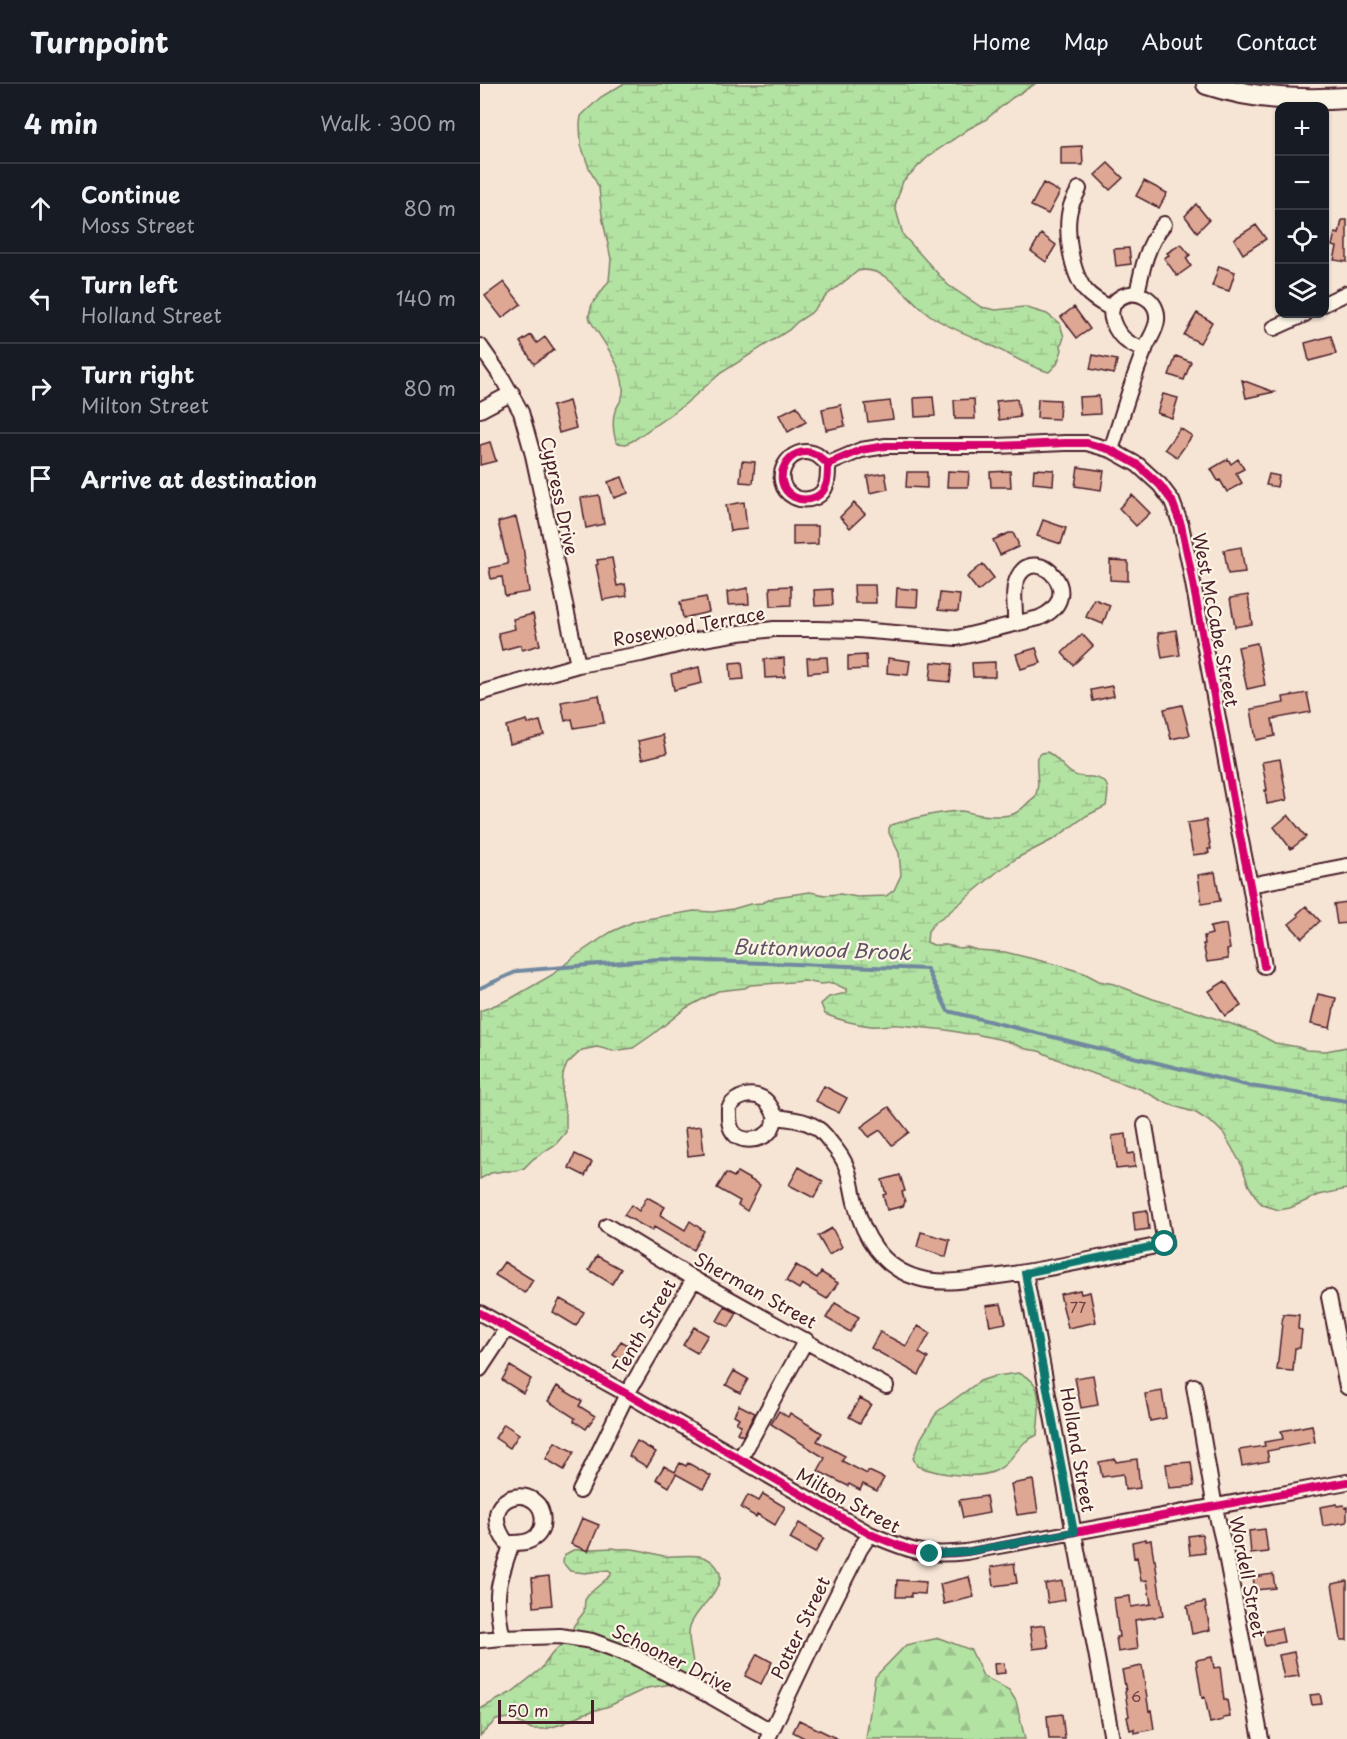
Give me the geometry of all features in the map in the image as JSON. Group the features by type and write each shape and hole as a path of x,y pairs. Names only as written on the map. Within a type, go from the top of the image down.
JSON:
{"main road":[{"path":"1207,84 1246,94 1282,99 1347,98"}],"street":[{"path":"1079,189 1071,206 1068,225 1074,265 1086,291 1112,309"},
{"path":"1137,294 1151,244 1156,233 1164,224"},
{"path":"1329,302 1347,293"},
{"path":"1111,450 1145,350 1156,327 1157,313 1152,302 1137,294 1128,294 1115,301 1112,309 1113,321 1121,336 1131,344 1145,350"},
{"path":"1274,328 1296,318"},
{"name":"Cypress Drive","path":"480,346 512,393 521,412 533,455 578,665"},
{"path":"480,410 512,393"},
{"name":"West McCabe Street","path":"828,464 861,450 886,446 1087,443 1111,450 1138,465 1160,485 1172,501 1181,525 1251,885 1264,966"},
{"name":"Rosewood Terrace","path":"480,693 578,665 739,633 774,629 858,630 957,638 1015,623"},
{"path":"1251,885 1347,866"},
{"path":"776,1117 814,1125 829,1140 847,1168 855,1204 867,1236 881,1257 894,1268 910,1276 942,1282 1025,1273 1165,1244 1145,1125"},
{"name":"Sherman Street","path":"607,1226 694,1279 886,1386"},
{"name":"Holland Street","path":"1025,1273 1112,1739"},
{"name":"Tenth Street","path":"580,1491 627,1394 694,1279"},
{"path":"1329,1298 1347,1387"},
{"name":"Milton Street","path":"480,1312 870,1534 920,1553 966,1552 1347,1482"},
{"path":"480,1369 507,1328"},
{"path":"740,1459 806,1340"},
{"name":"Wordell Street","path":"1194,1386 1215,1508 1261,1739"},
{"name":"Potter Street","path":"769,1735 860,1549 870,1534"},
{"path":"503,1638 498,1617 497,1596 500,1578 512,1543"},
{"name":"Schooner Drive","path":"480,1640 569,1636 606,1645 633,1656 701,1691 769,1735"}],"green space":[{"path":"623,84 1035,84 929,156 903,181 895,206 903,235 948,285 981,307 996,310 1024,307 1047,314 1060,324 1064,337 1057,364 1049,372 1025,363 934,318 896,284 878,273 868,270 858,271 827,295 811,313 789,330 721,373 684,405 634,440 626,444 617,443 613,418 623,393 623,383 617,364 589,315 592,304 609,281 611,259 599,188 581,145 580,124 581,116 601,97"},
{"path":"1047,752 1069,772 1098,778 1106,783 1108,791 1106,806 1086,816 1054,839 1017,858 997,872 935,922 928,931 927,942 933,945 1005,952 1058,965 1084,973 1099,981 1114,984 1254,1032 1275,1043 1306,1050 1326,1051 1347,1047 1347,1189 1319,1195 1290,1208 1279,1210 1263,1205 1249,1186 1241,1164 1224,1134 1215,1125 1196,1113 1168,1104 1140,1089 1082,1070 1039,1051 1026,1049 1007,1041 942,1029 896,1025 871,1026 836,1018 825,1014 821,1004 829,997 846,993 846,989 833,983 820,984 805,981 750,985 745,988 718,991 686,1008 633,1048 613,1051 597,1047 582,1050 567,1064 563,1074 562,1095 566,1115 566,1132 556,1144 524,1168 517,1171 491,1173 480,1179 480,1011 510,999 552,975 575,956 611,932 635,921 694,911 713,912 733,909 762,903 775,897 810,892 857,897 886,896 894,890 901,875 899,853 889,833 891,825 952,812 963,811 994,816 1016,813 1035,797 1038,787 1037,757"},
{"path":"1019,1373 1032,1381 1038,1392 1037,1435 1025,1442 1006,1463 991,1473 947,1474 917,1466 913,1458 921,1438 937,1412 980,1381 995,1376"},
{"path":"613,1548 664,1556 698,1556 710,1561 718,1569 720,1577 718,1585 690,1626 689,1640 693,1668 690,1681 647,1688 609,1706 545,1729 532,1729 509,1718 496,1720 480,1736 480,1709 512,1692 541,1669 571,1634 574,1625 584,1612 585,1600 589,1594 611,1575 608,1570 585,1573 570,1571 563,1563 564,1555 573,1550"},
{"path":"939,1638 971,1650 983,1676 1009,1690 1016,1701 1025,1739 866,1739 875,1677 906,1645"}],"building":[{"path":"1082,146 1083,165 1061,165 1061,147"},
{"path":"1108,163 1123,178 1110,190 1095,175"},
{"path":"1144,181 1167,193 1159,208 1136,196"},
{"path":"1043,183 1060,192 1048,214 1031,206"},
{"path":"1196,204 1209,220 1197,232 1185,216"},
{"path":"1342,220 1347,220 1347,262 1334,260 1337,247 1332,246 1335,233 1339,234"},
{"path":"1256,225 1266,239 1243,254 1234,239"},
{"path":"1041,234 1056,245 1046,262 1031,251"},
{"path":"1181,244 1190,255 1186,258 1191,266 1177,276 1164,258 1169,255 1167,253"},
{"path":"1129,248 1131,264 1116,266 1114,249"},
{"path":"1219,266 1235,272 1229,291 1212,286"},
{"path":"504,282 521,304 502,318 485,296"},
{"path":"1074,307 1090,329 1077,338 1061,317"},
{"path":"1197,313 1212,322 1200,343 1184,335"},
{"path":"531,335 537,343 545,337 554,350 534,364 520,342"},
{"path":"1331,336 1336,354 1309,361 1305,343"},
{"path":"1093,355 1117,360 1114,374 1090,369"},
{"path":"1176,356 1191,362 1184,380 1169,375"},
{"path":"1242,380 1274,392 1246,398"},
{"path":"1163,394 1178,398 1172,418 1157,413"},
{"path":"1099,396 1100,414 1080,415 1079,397"},
{"path":"933,397 935,416 915,417 914,398"},
{"path":"974,399 975,419 955,419 954,400"},
{"path":"1017,399 1020,417 999,420 996,401"},
{"path":"1038,399 1060,400 1059,419 1037,418"},
{"path":"569,401 576,428 559,433 552,406"},
{"path":"890,401 893,419 868,422 865,404"},
{"path":"841,405 845,426 826,430 822,409"},
{"path":"797,406 806,422 788,432 779,415"},
{"path":"1180,428 1192,436 1177,457 1165,449"},
{"path":"490,442 496,461 480,465 480,445"},
{"path":"1228,459 1231,464 1238,459 1244,469 1236,473 1242,483 1227,492 1211,469"},
{"path":"742,461 755,462 753,483 740,482"},
{"path":"1078,467 1104,471 1101,490 1075,486"},
{"path":"1034,469 1054,470 1053,485 1033,483"},
{"path":"948,471 969,472 968,487 947,487"},
{"path":"1010,471 1011,487 991,487 990,472"},
{"path":"907,472 927,472 927,488 906,487"},
{"path":"885,473 888,489 870,493 867,476"},
{"path":"1269,474 1279,476 1277,487 1266,485"},
{"path":"622,477 628,493 614,498 608,482"},
{"path":"599,495 604,524 586,528 581,498"},
{"path":"1132,495 1150,513 1136,526 1119,508"},
{"path":"744,502 747,529 730,531 726,505"},
{"path":"854,503 865,514 850,528 840,517"},
{"path":"516,517 523,546 529,592 505,596 502,577 491,579 489,568 508,564 498,522"},
{"path":"1043,520 1066,528 1061,544 1037,536"},
{"path":"793,526 818,526 818,544 793,545"},
{"path":"1013,533 1018,547 1000,555 993,540"},
{"path":"1241,547 1245,572 1228,574 1224,550"},
{"path":"612,558 617,586 625,584 627,596 603,600 597,560"},
{"path":"1110,560 1128,561 1128,581 1110,580"},
{"path":"983,564 994,578 978,591 967,577"},
{"path":"854,585 875,585 876,603 855,603"},
{"path":"791,586 791,605 771,606 770,587"},
{"path":"748,588 749,604 728,605 727,592"},
{"path":"897,588 918,590 917,607 896,606"},
{"path":"832,589 833,605 815,606 814,590"},
{"path":"940,593 960,595 958,612 938,610"},
{"path":"1248,595 1252,624 1235,627 1230,598"},
{"path":"706,597 709,612 683,618 680,602"},
{"path":"1094,599 1110,605 1103,624 1086,617"},
{"path":"533,614 540,645 522,650 521,645 502,650 498,633 515,629 513,619"},
{"path":"1176,630 1180,655 1162,658 1158,633"},
{"path":"1082,634 1093,646 1073,665 1062,653"},
{"path":"1257,643 1265,685 1247,689 1238,647"},
{"path":"1036,648 1041,663 1021,669 1016,654"},
{"path":"866,655 867,669 848,670 848,656"},
{"path":"827,657 828,671 808,673 807,658"},
{"path":"784,658 785,677 765,678 764,659"},
{"path":"888,658 910,661 908,675 887,673"},
{"path":"742,662 744,679 731,680 730,663"},
{"path":"932,662 952,664 950,682 930,680"},
{"path":"995,662 995,677 973,677 972,663"},
{"path":"699,667 702,683 674,690 671,674"},
{"path":"1112,686 1114,696 1093,701 1091,690"},
{"path":"1307,693 1311,712 1272,719 1275,736 1256,740 1251,709 1284,703 1283,697"},
{"path":"599,695 604,723 574,728 572,719 565,721 561,702"},
{"path":"1182,705 1190,735 1171,739 1164,709"},
{"path":"527,720 528,724 540,721 544,735 510,744 506,726"},
{"path":"663,735 667,753 642,759 638,741"},
{"path":"1280,759 1287,800 1267,804 1262,762"},
{"path":"1288,815 1306,837 1291,849 1274,827"},
{"path":"1206,820 1211,849 1208,849 1209,853 1193,855 1187,823"},
{"path":"1215,872 1220,901 1202,904 1198,875"},
{"path":"1347,902 1347,923 1337,924 1334,904"},
{"path":"1306,906 1320,921 1302,938 1289,924"},
{"path":"1226,924 1230,949 1227,950 1228,959 1207,962 1203,944 1205,944 1204,936 1212,934 1210,927"},
{"path":"1225,981 1241,1006 1225,1016 1209,991"},
{"path":"1318,994 1336,998 1330,1028 1311,1024"},
{"path":"824,1086 847,1098 839,1113 816,1101"},
{"path":"889,1107 909,1132 892,1145 880,1130 869,1137 861,1127"},
{"path":"701,1126 704,1154 688,1156 685,1128"},
{"path":"1126,1134 1128,1154 1134,1153 1135,1167 1116,1169 1112,1136"},
{"path":"575,1154 592,1162 585,1176 569,1168"},
{"path":"799,1167 823,1181 814,1198 789,1185"},
{"path":"737,1172 760,1185 747,1211 738,1205 740,1201 717,1188 726,1173 734,1177"},
{"path":"900,1175 905,1191 902,1192 905,1202 903,1206 887,1210 882,1180"},
{"path":"647,1197 665,1207 660,1215 685,1230 690,1221 704,1231 693,1250 654,1227 652,1231 624,1215 631,1205 639,1211"},
{"path":"1147,1210 1149,1229 1135,1231 1133,1212"},
{"path":"832,1228 842,1247 829,1255 818,1236"},
{"path":"921,1232 950,1240 946,1257 917,1247"},
{"path":"597,1256 621,1269 612,1284 589,1270"},
{"path":"504,1262 533,1280 525,1293 495,1275"},
{"path":"796,1265 817,1278 821,1272 838,1283 827,1299 802,1284 799,1289 786,1281"},
{"path":"1080,1290 1081,1294 1090,1292 1096,1322 1068,1328 1060,1294"},
{"path":"560,1299 584,1312 576,1326 553,1312"},
{"path":"835,1303 859,1317 850,1332 826,1318"},
{"path":"1001,1304 1006,1323 990,1326 986,1306"},
{"path":"725,1307 737,1313 729,1327 717,1321"},
{"path":"1283,1314 1299,1315 1298,1329 1302,1330 1300,1348 1295,1348 1293,1371 1277,1370"},
{"path":"918,1326 930,1333 919,1353 928,1358 919,1375 871,1348 880,1332 906,1346"},
{"path":"694,1327 708,1335 697,1353 683,1345"},
{"path":"621,1341 635,1349 626,1363 613,1355"},
{"path":"510,1366 531,1379 523,1393 502,1380"},
{"path":"734,1371 748,1379 740,1393 726,1385"},
{"path":"1093,1375 1098,1405 1081,1408 1075,1378"},
{"path":"557,1386 582,1401 579,1406 595,1416 586,1429 574,1421 575,1418 548,1401"},
{"path":"1162,1391 1166,1418 1150,1421 1145,1394"},
{"path":"860,1398 871,1404 860,1423 849,1417"},
{"path":"739,1405 755,1413 743,1436 737,1433 741,1425 736,1423 739,1418 734,1415"},
{"path":"779,1411 788,1417 790,1413 822,1433 817,1441 845,1456 842,1461 867,1474 868,1471 884,1478 877,1491 863,1484 860,1490 849,1484 848,1486 818,1471 825,1458 771,1424"},
{"path":"504,1424 519,1434 510,1448 495,1438"},
{"path":"1312,1425 1315,1442 1267,1451 1269,1461 1242,1466 1239,1450 1265,1446 1264,1442 1283,1439 1281,1431"},
{"path":"637,1441 656,1452 647,1467 629,1456"},
{"path":"555,1442 574,1452 564,1470 546,1459"},
{"path":"1115,1459 1116,1462 1137,1459 1140,1488 1125,1490 1123,1474 1102,1477 1099,1462"},
{"path":"1191,1462 1194,1486 1169,1488 1166,1464"},
{"path":"680,1463 686,1466 688,1463 711,1476 703,1489 676,1474 669,1487 656,1479 664,1466 675,1472"},
{"path":"1033,1480 1038,1512 1017,1515 1011,1484"},
{"path":"763,1494 785,1507 775,1525 741,1508 748,1495 759,1501"},
{"path":"986,1496 989,1513 963,1518 959,1500"},
{"path":"1337,1504 1337,1506 1347,1507 1347,1522 1323,1526 1320,1507"},
{"path":"582,1518 599,1525 588,1551 571,1544"},
{"path":"799,1523 824,1538 815,1553 790,1539"},
{"path":"1265,1529 1268,1552 1251,1554 1249,1531"},
{"path":"1202,1534 1205,1553 1190,1555 1188,1536"},
{"path":"1146,1539 1146,1541 1151,1540 1163,1616 1135,1620 1138,1649 1118,1652 1116,1637 1119,1637 1114,1598 1130,1596 1131,1607 1151,1604 1147,1580 1141,1581 1132,1542"},
{"path":"1014,1563 1017,1583 994,1586 991,1567"},
{"path":"1273,1574 1275,1588 1255,1590 1253,1577"},
{"path":"549,1576 552,1605 534,1607 532,1578"},
{"path":"969,1577 974,1597 944,1604 940,1584"},
{"path":"897,1580 926,1582 925,1594 911,1593 911,1597 896,1597"},
{"path":"1062,1581 1065,1600 1048,1603 1045,1584"},
{"path":"1347,1581 1347,1640 1341,1640 1332,1584"},
{"path":"1205,1602 1210,1630 1192,1634 1187,1606"},
{"path":"1045,1625 1049,1647 1033,1649 1030,1627"},
{"path":"1281,1628 1284,1642 1265,1646 1262,1632"},
{"path":"1294,1652 1299,1676 1284,1678 1279,1655"},
{"path":"757,1654 772,1662 761,1684 745,1676"},
{"path":"1212,1657 1214,1668 1220,1667 1224,1700 1227,1700 1230,1717 1210,1723 1205,1697 1202,1698 1196,1660"},
{"path":"1004,1663 1005,1673 995,1674 994,1664"},
{"path":"1142,1666 1154,1729 1134,1733 1134,1729 1130,1730 1127,1717 1129,1716 1122,1670"},
{"path":"1320,1694 1322,1704 1312,1705 1310,1695"},
{"path":"1062,1714 1065,1739 1049,1739 1047,1716"},
{"path":"799,1720 838,1739 806,1739 793,1732"}],"waterway":[{"name":"Buttonwood Brook","path":"480,988 518,971 659,959 927,969 948,1011 1250,1086 1347,1101"}],"cycle path":[{"path":"828,464 826,487 816,497 800,499 786,490 782,482 785,465 790,458 807,452 817,455 828,464 861,450 886,446 997,446 1065,443 1087,443 1111,450 1138,465 1160,485 1172,501 1181,525 1264,966"},
{"path":"480,1313 627,1394 870,1534 916,1551 938,1554 966,1552 1347,1482"}],"route":[{"path":"930,1554 966,1552 1074,1532 1025,1273 1165,1244"}]}
